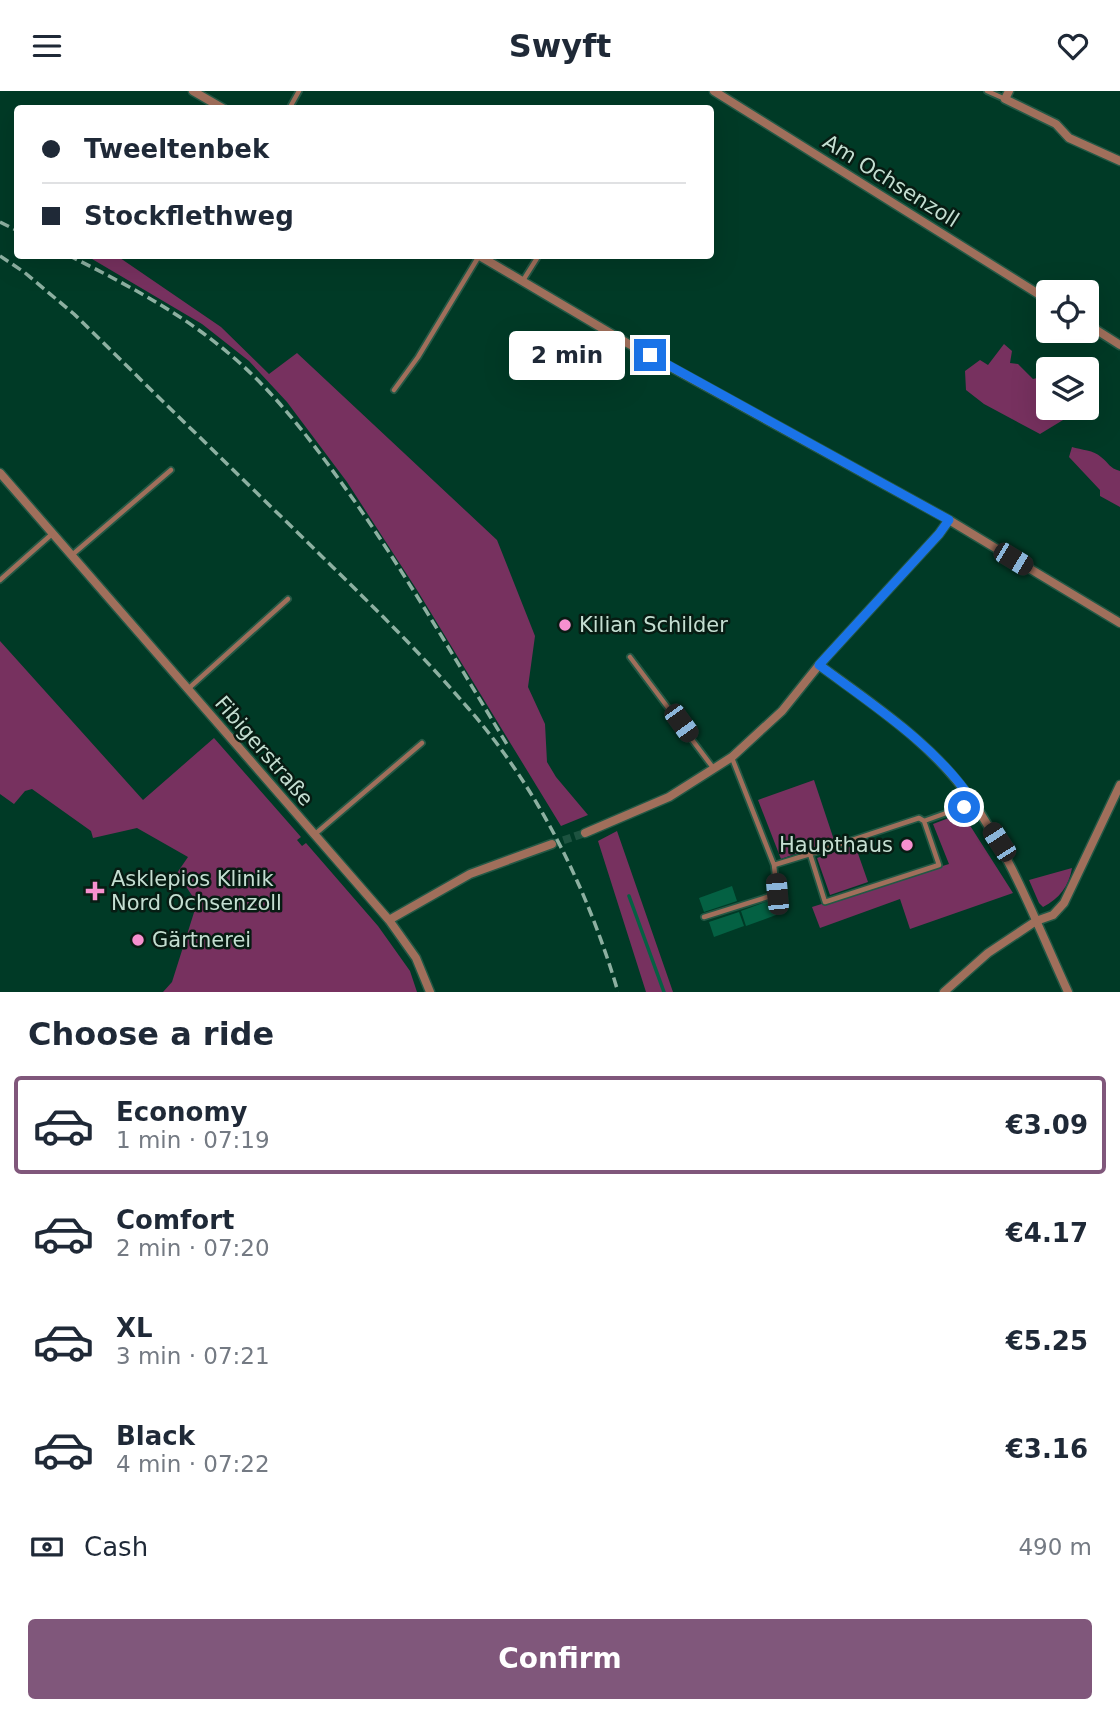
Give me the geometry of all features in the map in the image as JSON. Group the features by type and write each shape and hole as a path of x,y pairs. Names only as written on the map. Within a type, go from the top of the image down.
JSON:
{"street":[{"path":"193,91 217,105"},
{"name":"Am Ochsenzoll","path":"714,91 1036,292"},
{"path":"1007,95 1056,124 1069,138 1120,161"},
{"path":"484,259 627,343 949,520 1120,623"},
{"path":"1099,332 1120,345"},
{"name":"Fibigerstraße","path":"0,473 389,920 416,958 430,992"},
{"path":"585,833 669,797 732,757 782,712 819,665 949,520"},
{"path":"819,665 936,759 974,803 999,842 1069,992"},
{"path":"944,992 988,953 1036,921 1053,915 1064,902 1120,787"},
{"path":"389,920 470,874 552,844"}],"lane":[{"path":"987,91 1007,95"},
{"path":"394,390 418,357 477,259"},
{"path":"522,282 536,259"},
{"path":"71,556 171,470"},
{"path":"0,580 52,534"},
{"name":"Fibigerstraße","path":"187,689 288,599"},
{"path":"630,657 715,770"},
{"name":"Fibigerstraße","path":"313,835 422,743"},
{"path":"704,917 777,894 775,865 732,757"},
{"path":"924,821 974,803"},
{"path":"775,865 919,818 924,821 940,865 825,902 810,854"}],"shaded area":[{"path":"92,259 123,260 221,327 269,374 297,353 497,540 535,636 528,687 545,724 547,762 588,815 561,826 417,590 347,482 287,402 249,361 202,324"},
{"path":"1004,344 1012,351 1010,363 1018,364 1033,379 1036,378 1036,420 1063,420 1040,434 984,404 966,390 965,371 980,360 988,365"},
{"path":"1072,447 1095,453 1120,471 1120,507 1100,496 1100,490 1069,457"},
{"path":"0,641 143,800 214,738 301,837 297,840 302,846 306,843 378,926 410,971 417,992 163,992 172,982 197,903 177,873 188,857 137,828 93,838 91,831 32,789 25,791 14,804 0,794"},
{"path":"814,780 834,840 781,859 758,800"},
{"path":"962,813 1013,893 910,929 900,899 820,928 812,907 949,864 933,824"},
{"path":"617,831 673,992 646,992 598,841"},
{"path":"855,845 868,882 830,895 817,858"},
{"path":"1072,868 1062,891 1043,907 1029,880"},
{"path":"732,886 737,901 704,912 699,898"},
{"path":"771,900 776,915 746,926 741,911"},
{"path":"739,912 744,926 714,937 709,922"}],"waterway":[{"path":"629,896 664,992"}],"tunnel":[{"path":"552,844 585,833"}],"railway":[{"path":"0,222 14,229"},
{"path":"0,256 24,272 74,314 385,619 468,708 517,772 558,842 592,916 618,992"},
{"path":"76,259 180,317 242,365 281,405 327,463 383,543 508,746"}],"place":[{"name":"Kilian Schilder","path":"565,625"},
{"name":"Haupthaus","path":"907,845"},
{"name":"Asklepios Klinik Nord Ochsenzoll","path":"95,891"},
{"name":"Gärtnerei","path":"138,940"}],"route":[{"path":"650,355 949,520 819,665 900,727 936,759 974,803 964,807"}]}
